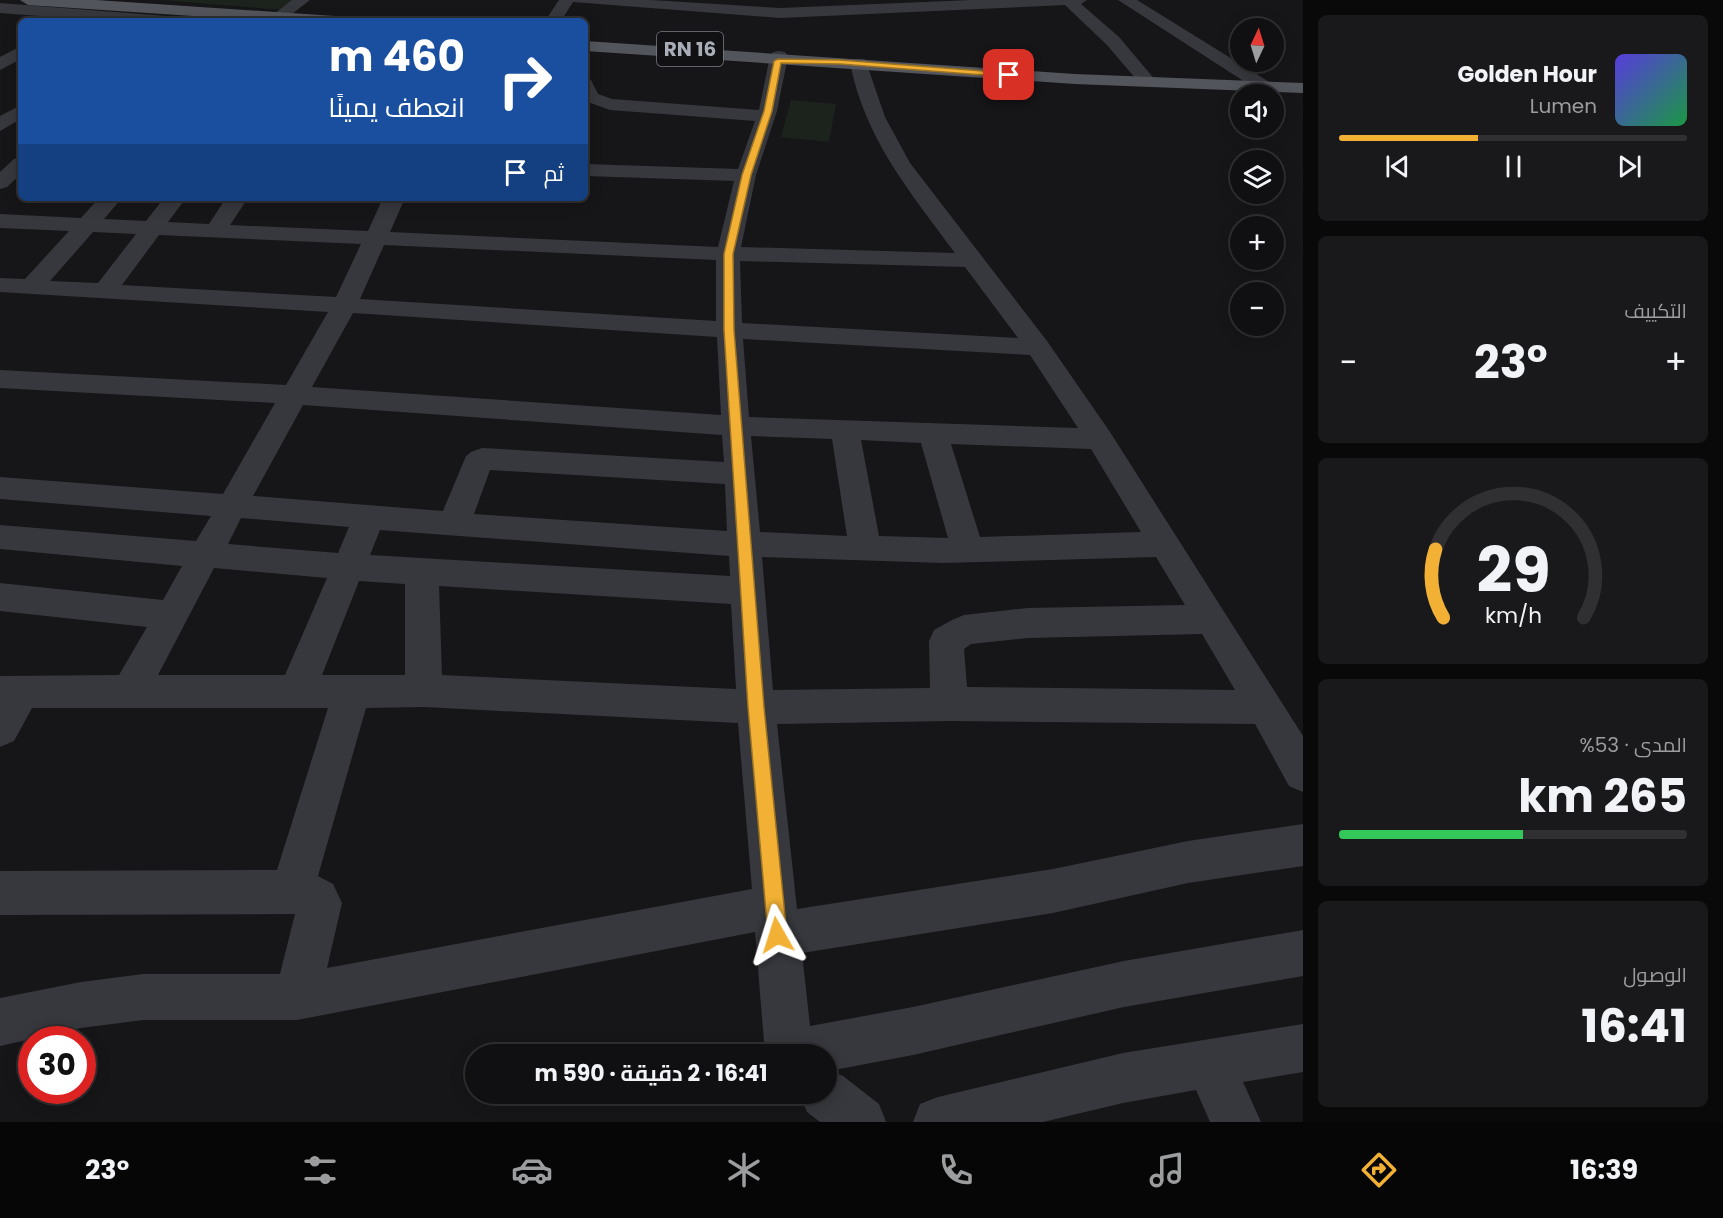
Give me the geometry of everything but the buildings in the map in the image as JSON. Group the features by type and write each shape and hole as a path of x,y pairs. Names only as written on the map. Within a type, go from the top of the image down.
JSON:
{"main road":[{"path":"28,0 81,12"},
{"path":"0,3 81,12 248,18"},
{"name":"RN 16","path":"588,41 790,51 859,63 1230,86"},
{"name":"RN 16","path":"588,46 790,51"},
{"name":"RN 16","path":"1284,88 1303,88"}],"street":[{"path":"277,18 302,0"},
{"path":"555,18 567,0"},
{"path":"579,0 775,7 1074,1 1113,40 1148,82"},
{"path":"1126,0 1260,84"},
{"path":"775,7 790,51 746,175 728,254 729,330 756,707 789,1044"},
{"path":"0,8 146,18"},
{"path":"0,65 18,53"},
{"path":"859,63 865,91 886,140 915,185 1038,348 1100,439 1266,707 1303,773"},
{"path":"588,92 590,97 615,104 767,113"},
{"path":"0,126 18,113"},
{"path":"0,183 18,154"},
{"path":"588,170 746,175"},
{"path":"0,310 18,286 87,225 108,201"},
{"path":"105,291 173,201"},
{"path":"215,231 235,201"},
{"path":"130,691 344,306 393,201"},
{"path":"0,221 376,236 728,254 973,260"},
{"path":"18,286 1038,348"},
{"path":"0,379 294,395 737,426 1100,439"},
{"path":"845,431 865,549"},
{"path":"933,434 968,550"},
{"path":"454,525 477,464 482,459 740,474"},
{"path":"0,488 454,525 865,549 968,550 1164,544"},
{"path":"297,690 369,517"},
{"path":"0,537 347,567 748,591"},
{"path":"422,572 424,691"},
{"path":"0,597 171,615"},
{"path":"950,704 947,641 964,630 1028,622 1211,620"},
{"path":"292,892 352,690"},
{"path":"0,729 10,692 424,691 756,707 950,704 1266,707"},
{"path":"0,1022 81,1005 143,997 297,997 527,956 776,920 1053,891 1188,862 1303,845"},
{"path":"0,893 292,892 315,897 320,903 297,997"},
{"path":"837,1045 913,1031 1124,984 1303,953"},
{"path":"938,1122 1123,1078 1303,1048"},
{"path":"1209,1065 1236,1122"},
{"path":"837,1103 861,1122"}],"shaded area":[{"path":"161,0 294,0 282,10"},
{"path":"791,100 836,104 829,142 781,137"}],"route":[{"path":"777,935 756,707 729,330 728,254 746,175 768,111 778,61 840,62 1009,75"}]}
